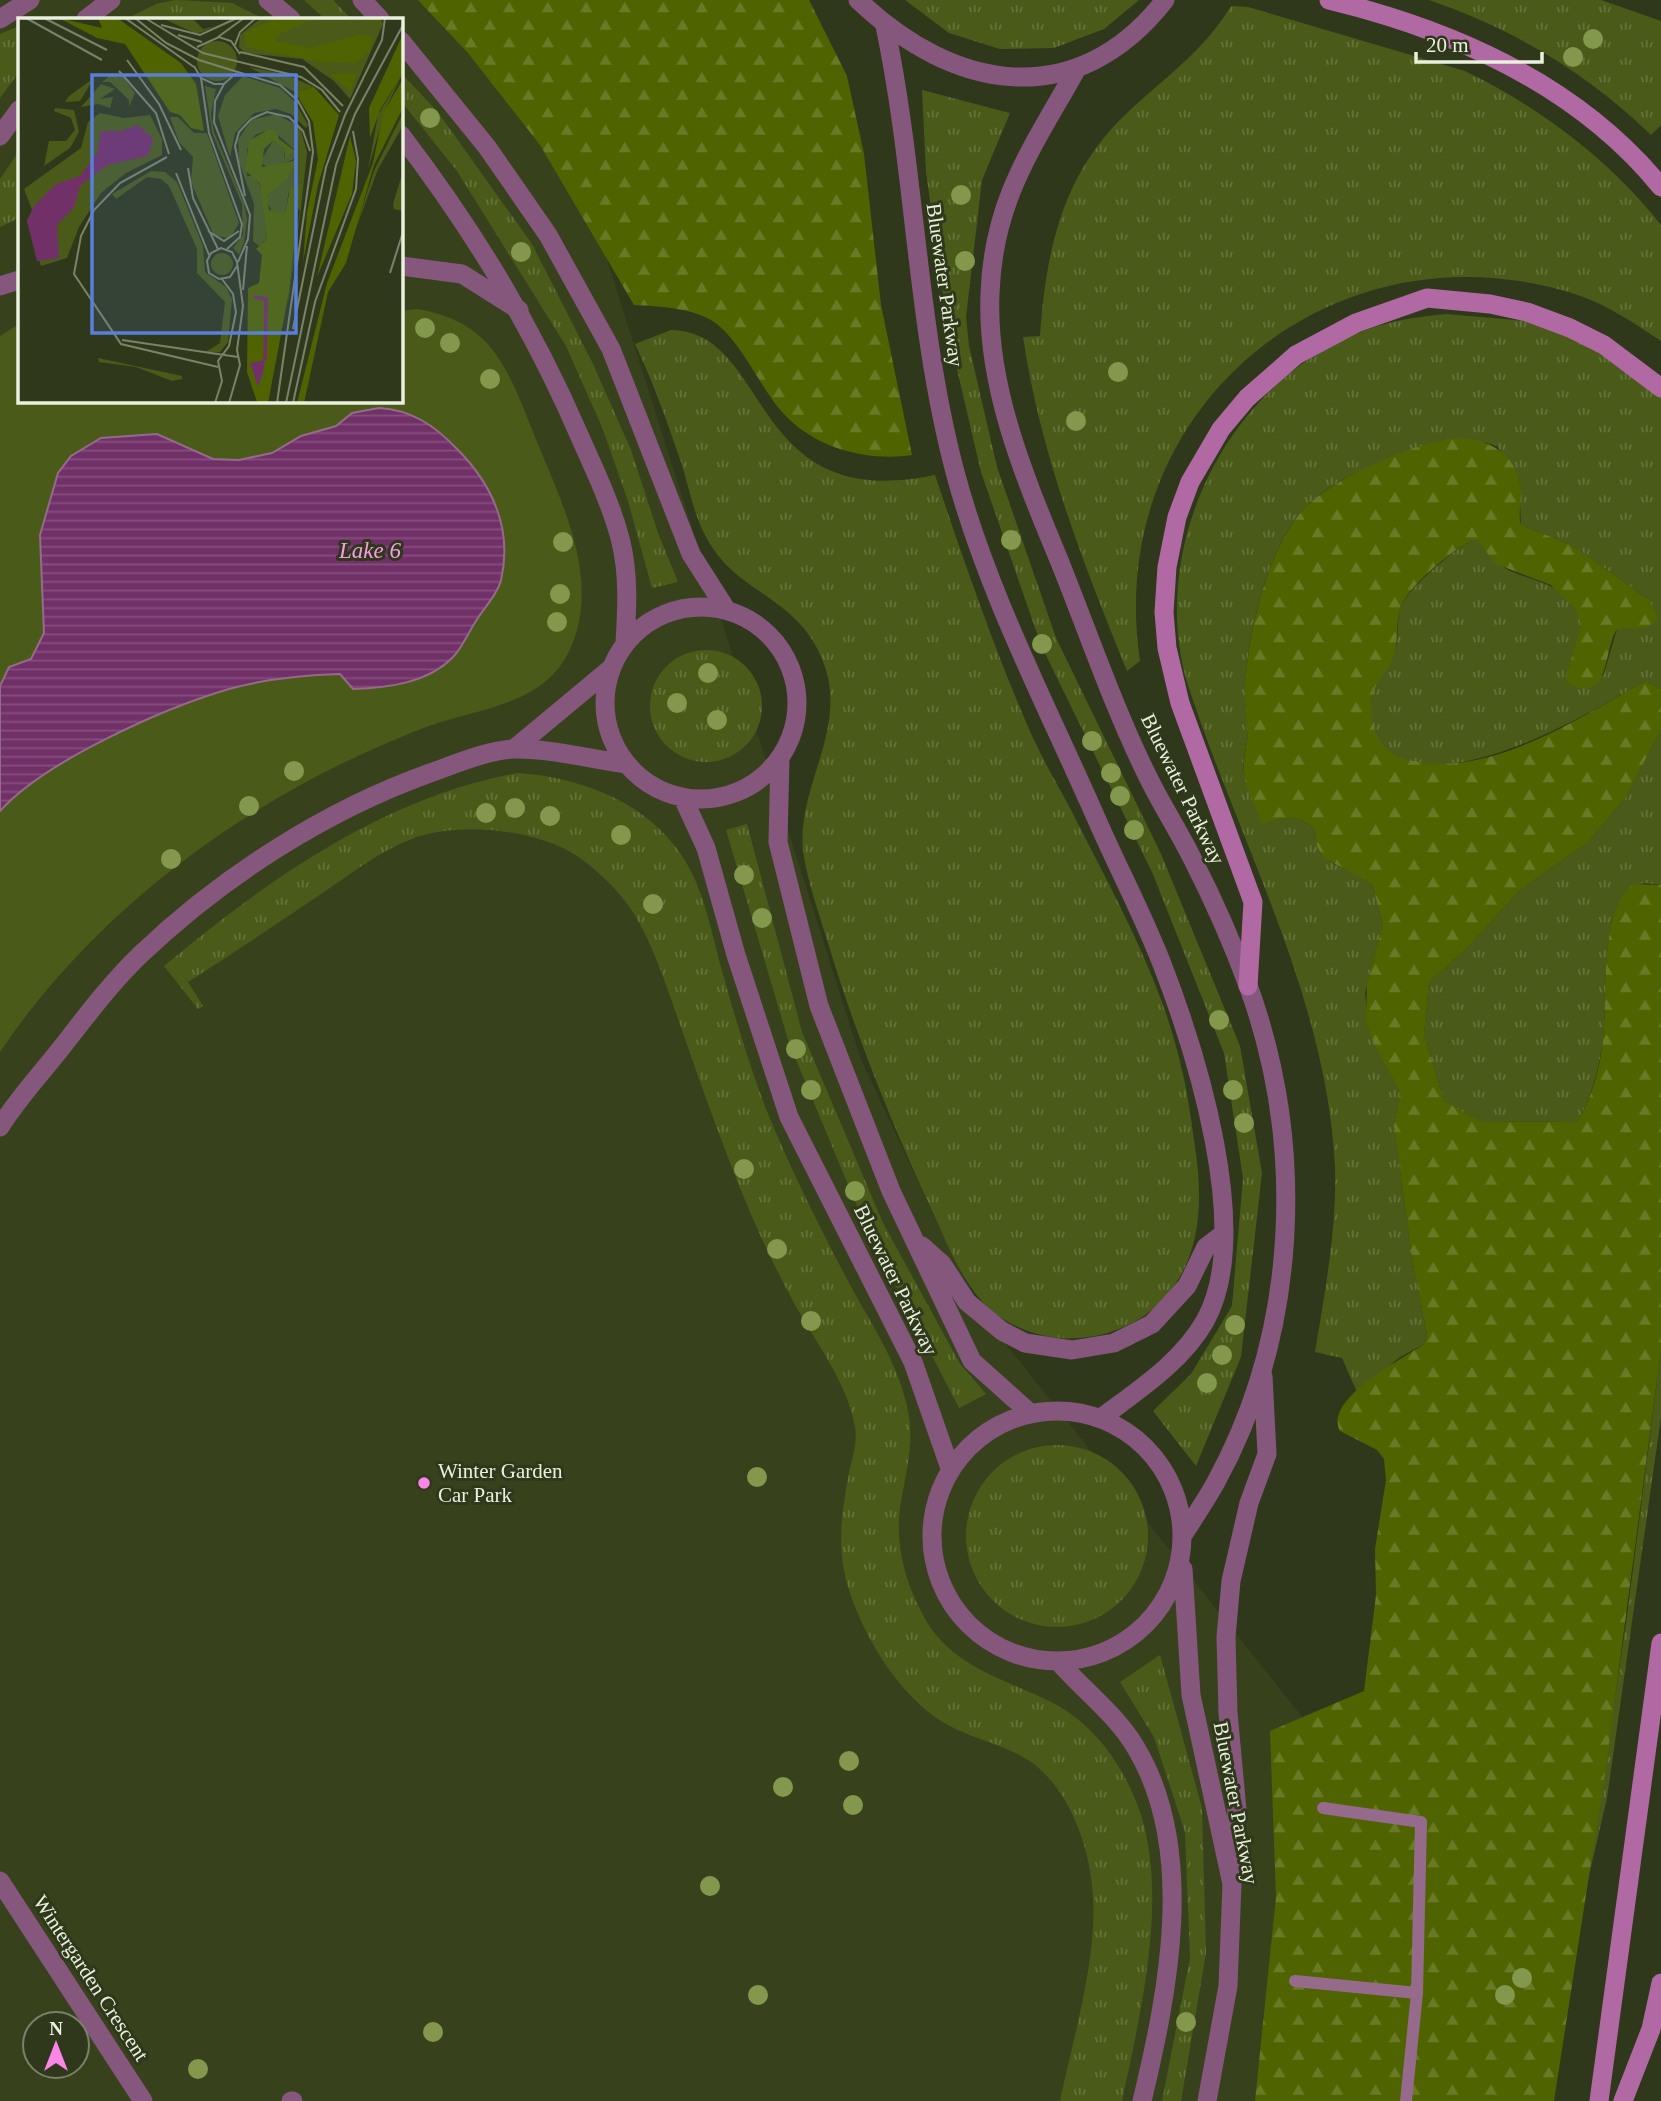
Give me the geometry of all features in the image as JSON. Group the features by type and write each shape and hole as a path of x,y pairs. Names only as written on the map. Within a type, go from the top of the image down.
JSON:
{"main road":[{"path":"1329,0 1408,21 1507,64 1559,96 1587,118 1636,160 1661,187"},
{"path":"1248,986 1252,902 1180,703 1167,649 1164,612 1167,567 1177,517 1194,474 1221,429 1247,398 1296,355 1346,327 1427,298 1490,304 1527,312 1570,328 1604,345 1661,388"},
{"path":"1599,2101 1661,1643"},
{"path":"1623,2101 1651,2029 1661,1983"}],"street":[{"path":"0,19 30,0"},
{"path":"87,18 111,0"},
{"path":"268,0 290,18"},
{"path":"362,0 379,18"},
{"path":"858,0 885,26 934,57 980,73 1029,78 1076,70 1129,37 1164,0"},
{"name":"Bluewater Parkway","path":"885,26 896,80 922,301 955,470 983,559 1161,960 1191,1045 1216,1159 1224,1212 1223,1234 1220,1278 1205,1321 1175,1358 1101,1418"},
{"path":"402,42 487,148 548,235 611,349 691,554 726,609"},
{"name":"Bluewater Parkway","path":"1076,70 1031,146 1002,214 990,295 996,369 1016,451 1063,572 1147,775 1193,859 1248,986 1274,1082 1286,1165 1285,1241 1280,1283 1262,1366 1216,1482 1182,1545 1191,1695 1232,1884 1227,1995 1207,2101"},
{"path":"0,136 18,111"},
{"name":"Bluewater Parkway","path":"402,136 450,199 520,311 599,480 621,542 628,591 625,643"},
{"path":"402,266 462,274 520,311"},
{"path":"0,286 18,280"},
{"name":"Bluewater Parkway","path":"698,607 726,609 754,622 777,643 792,669 798,700 793,730 780,758 761,778 737,792 710,799 682,798 652,786 627,764 613,743 605,719 604,693 610,669 625,643 645,623 670,611 698,607"},
{"path":"515,748 610,669"},
{"path":"0,1127 88,1012 130,965 186,914 219,889 347,809 402,783 458,763 515,748 627,764"},
{"name":"Bluewater Parkway","path":"780,758 779,842 804,953 824,1018 891,1191 972,1361 1030,1413"},
{"name":"Bluewater Parkway","path":"682,798 706,848 736,955 789,1117 913,1362 950,1468"},
{"path":"914,1239 942,1264 967,1302 1002,1331 1025,1343 1072,1350 1114,1343 1152,1324 1187,1286 1206,1247 1223,1234"},
{"path":"1232,1884 1237,1810 1228,1713 1226,1637 1231,1581 1250,1503 1267,1454 1262,1366"},
{"path":"1054,1410 1101,1418 1141,1443 1164,1471 1178,1502 1182,1545 1164,1604 1132,1638 1100,1655 1058,1661 1036,1660 998,1646 965,1624 942,1582 933,1539 937,1500 950,1468 982,1435 1009,1420 1030,1413 1054,1410"},
{"path":"1058,1661 1136,1748 1164,1819 1169,1854 1171,1933 1168,1972 1142,2101"},
{"name":"Wintergarden Crescent","path":"0,1881 143,2101"}],"shaded area":[{"path":"0,0 538,0 568,137 861,1060 978,1309 1330,1752 1330,2101 0,2101"}],"green space":[{"path":"175,0 232,3 262,18 128,18 156,4"},
{"path":"304,0 333,0 350,18 324,18"},
{"path":"418,0 809,0 847,76 864,154 881,305 912,455 875,456 838,448 821,441 805,432 777,406 742,352 717,324 688,311 634,305 540,145 468,53"},
{"path":"905,0 1139,0 1104,29 1054,48 1000,49 949,33"},
{"path":"1429,0 1601,0 1661,21 1661,125 1651,135 1602,92 1548,55 1490,24"},
{"path":"1231,6 1248,7 1465,71 1520,101 1572,137 1619,179 1661,225 1661,341 1611,309 1589,299 1488,278 1402,283 1323,309 1254,353 1198,413 1158,486 1138,569 1140,661 1127,671 1079,548 1052,466 1023,337 1040,336 1053,244 1072,188 1087,162 1127,113 1209,37"},
{"path":"17,27 18,73 0,98 0,34"},
{"path":"402,74 437,111 532,244 593,364 631,450 658,533 678,582 652,588 628,501 602,427 566,346 457,171 402,102"},
{"path":"922,90 1010,113 982,180 966,317 969,346 997,467 1056,638 1161,854 1240,1046 1262,1173 1241,1357 1196,1466 1153,1411 1191,1374 1232,1306 1243,1178 1224,1053 1152,872 1041,645 981,472 948,331 926,172"},
{"path":"18,152 18,218 0,227 0,179"},
{"path":"417,309 465,325 495,353 506,371 556,487 574,540 582,594 579,621 571,647 561,665 534,690 500,705 431,725 387,743 276,799 222,833 171,870 123,911 78,955 37,1002 0,1052 0,336 18,325 18,402 402,402 402,311"},
{"path":"1446,314 1526,321 1582,339 1661,392 1661,689 1645,681 1554,730 1479,759 1443,764 1410,762 1384,748 1379,742 1371,720 1372,696 1375,684 1395,652 1400,609 1420,581 1472,540 1477,540 1508,570 1554,588 1573,602 1579,613 1581,626 1567,683 1586,688 1604,674 1617,629 1637,628 1657,621 1657,615 1645,597 1586,555 1569,544 1521,525 1519,480 1497,446 1470,441 1445,442 1408,452 1356,473 1331,486 1310,503 1288,530 1277,550 1260,596 1250,645 1245,689 1248,731 1244,773 1262,823 1283,818 1304,821 1315,831 1321,853 1335,865 1372,884 1383,924 1365,993 1369,1031 1400,1092 1394,1126 1413,1265 1427,1335 1424,1344 1400,1357 1357,1392 1342,1358 1315,1352 1330,1260 1335,1190 1328,1103 1316,1041 1277,919 1186,679 1178,628 1179,576 1189,526 1208,477 1234,433 1268,393 1308,360 1353,335 1398,321"},
{"path":"671,330 704,338 728,359 770,418 795,447 828,469 874,480 935,475 981,608 1019,706 1148,967 1171,1030 1187,1093 1199,1187 1193,1246 1177,1282 1164,1299 1145,1315 1124,1327 1090,1337 1051,1337 1025,1330 1001,1317 981,1300 960,1270 919,1182 876,1081 851,1012 805,862 803,827 830,716 826,670 816,645 802,626 735,573 719,557 702,529 666,419 635,344"},
{"path":"1458,438 1493,446 1509,459 1519,480 1521,525 1569,544 1586,555 1649,600 1657,615 1657,621 1645,628 1617,629 1603,672 1591,687 1581,688 1567,683 1566,677 1581,626 1576,609 1551,585 1496,564 1477,540 1472,540 1420,580 1404,600 1398,620 1395,652 1371,699 1372,719 1377,737 1388,750 1413,761 1442,764 1472,761 1534,741 1645,681 1661,689 1661,729 1626,797 1587,843 1521,889 1465,950 1429,982 1424,1034 1444,1101 1479,1121 1577,1122 1591,1093 1600,1061 1607,956 1615,913 1623,896 1634,884 1661,885 1661,1350 1606,1766 1554,2101 1255,2101 1276,1897 1270,1731 1364,1691 1376,1595 1375,1549 1386,1480 1384,1459 1377,1450 1340,1431 1338,1419 1343,1406 1354,1393 1424,1344 1427,1335 1413,1265 1394,1126 1400,1092 1370,1035 1366,1019 1367,985 1383,924 1372,884 1324,858 1317,846 1315,831 1310,825 1290,818 1262,824 1244,773 1248,731 1245,693 1247,667 1255,620 1269,572 1289,529 1301,512 1331,487 1374,464 1419,447"},
{"path":"706,650 727,654 746,666 758,685 762,706 758,727 746,746 727,758 706,762 685,758 666,746 654,727 650,706 654,685 666,666 685,654"},
{"path":"1661,729 1661,885 1639,884 1626,893 1616,909 1607,954 1603,1040 1587,1103 1577,1122 1478,1121 1444,1101 1424,1034 1429,982 1465,950 1521,889 1587,843 1626,797"},
{"path":"518,773 561,779 604,793 642,814 674,845 684,859 699,889 737,1023 766,1109 805,1197 897,1373 907,1406 910,1430 908,1465 899,1516 900,1546 906,1575 917,1603 935,1633 962,1659 1047,1700 1079,1720 1117,1763 1134,1797 1149,1849 1152,1921 1143,1996 1122,2101 1060,2101 1088,1973 1093,1922 1088,1861 1077,1825 1059,1791 1034,1764 1012,1751 952,1727 925,1709 885,1664 865,1629 850,1593 841,1548 844,1504 856,1438 851,1411 838,1378 793,1301 760,1234 718,1132 655,956 633,912 619,894 584,861 565,849 529,836 466,829 427,834 397,845 374,858 188,982 203,1006 198,1009 164,966 244,903 329,846 421,801"},
{"path":"747,824 802,1032 883,1223 960,1364 986,1394 959,1408 867,1230 789,1043 726,830"},
{"path":"1661,1350 1661,1417 1607,1798 1588,1880 1627,1616"},
{"path":"1057,1445 1092,1452 1121,1472 1141,1501 1148,1536 1141,1571 1121,1600 1092,1620 1057,1627 1022,1620 993,1600 973,1571 966,1536 973,1501 993,1472 1022,1452"},
{"path":"1160,1655 1202,1808 1206,1953 1181,2101 1162,2101 1190,1958 1185,1832 1154,1737 1120,1682"}],"water":[{"name":"Lake 6","path":"379,408 402,412 422,420 440,433 480,477 497,508 504,543 501,580 494,596 453,657 432,673 393,685 353,689 340,674 312,675 256,683 202,698 140,723 75,755 20,792 0,811 0,686 9,667 31,659 44,633 40,535 58,473 71,456 101,438 157,434 213,459 239,460 272,453 301,436 336,426 352,413"}],"waterway":[{"path":"1323,1808 1421,1822 1417,1993 1406,2101"},
{"path":"1295,1981 1417,1993"}],"place":[{"name":"Winter Garden Car Park","path":"424,1483"}]}
